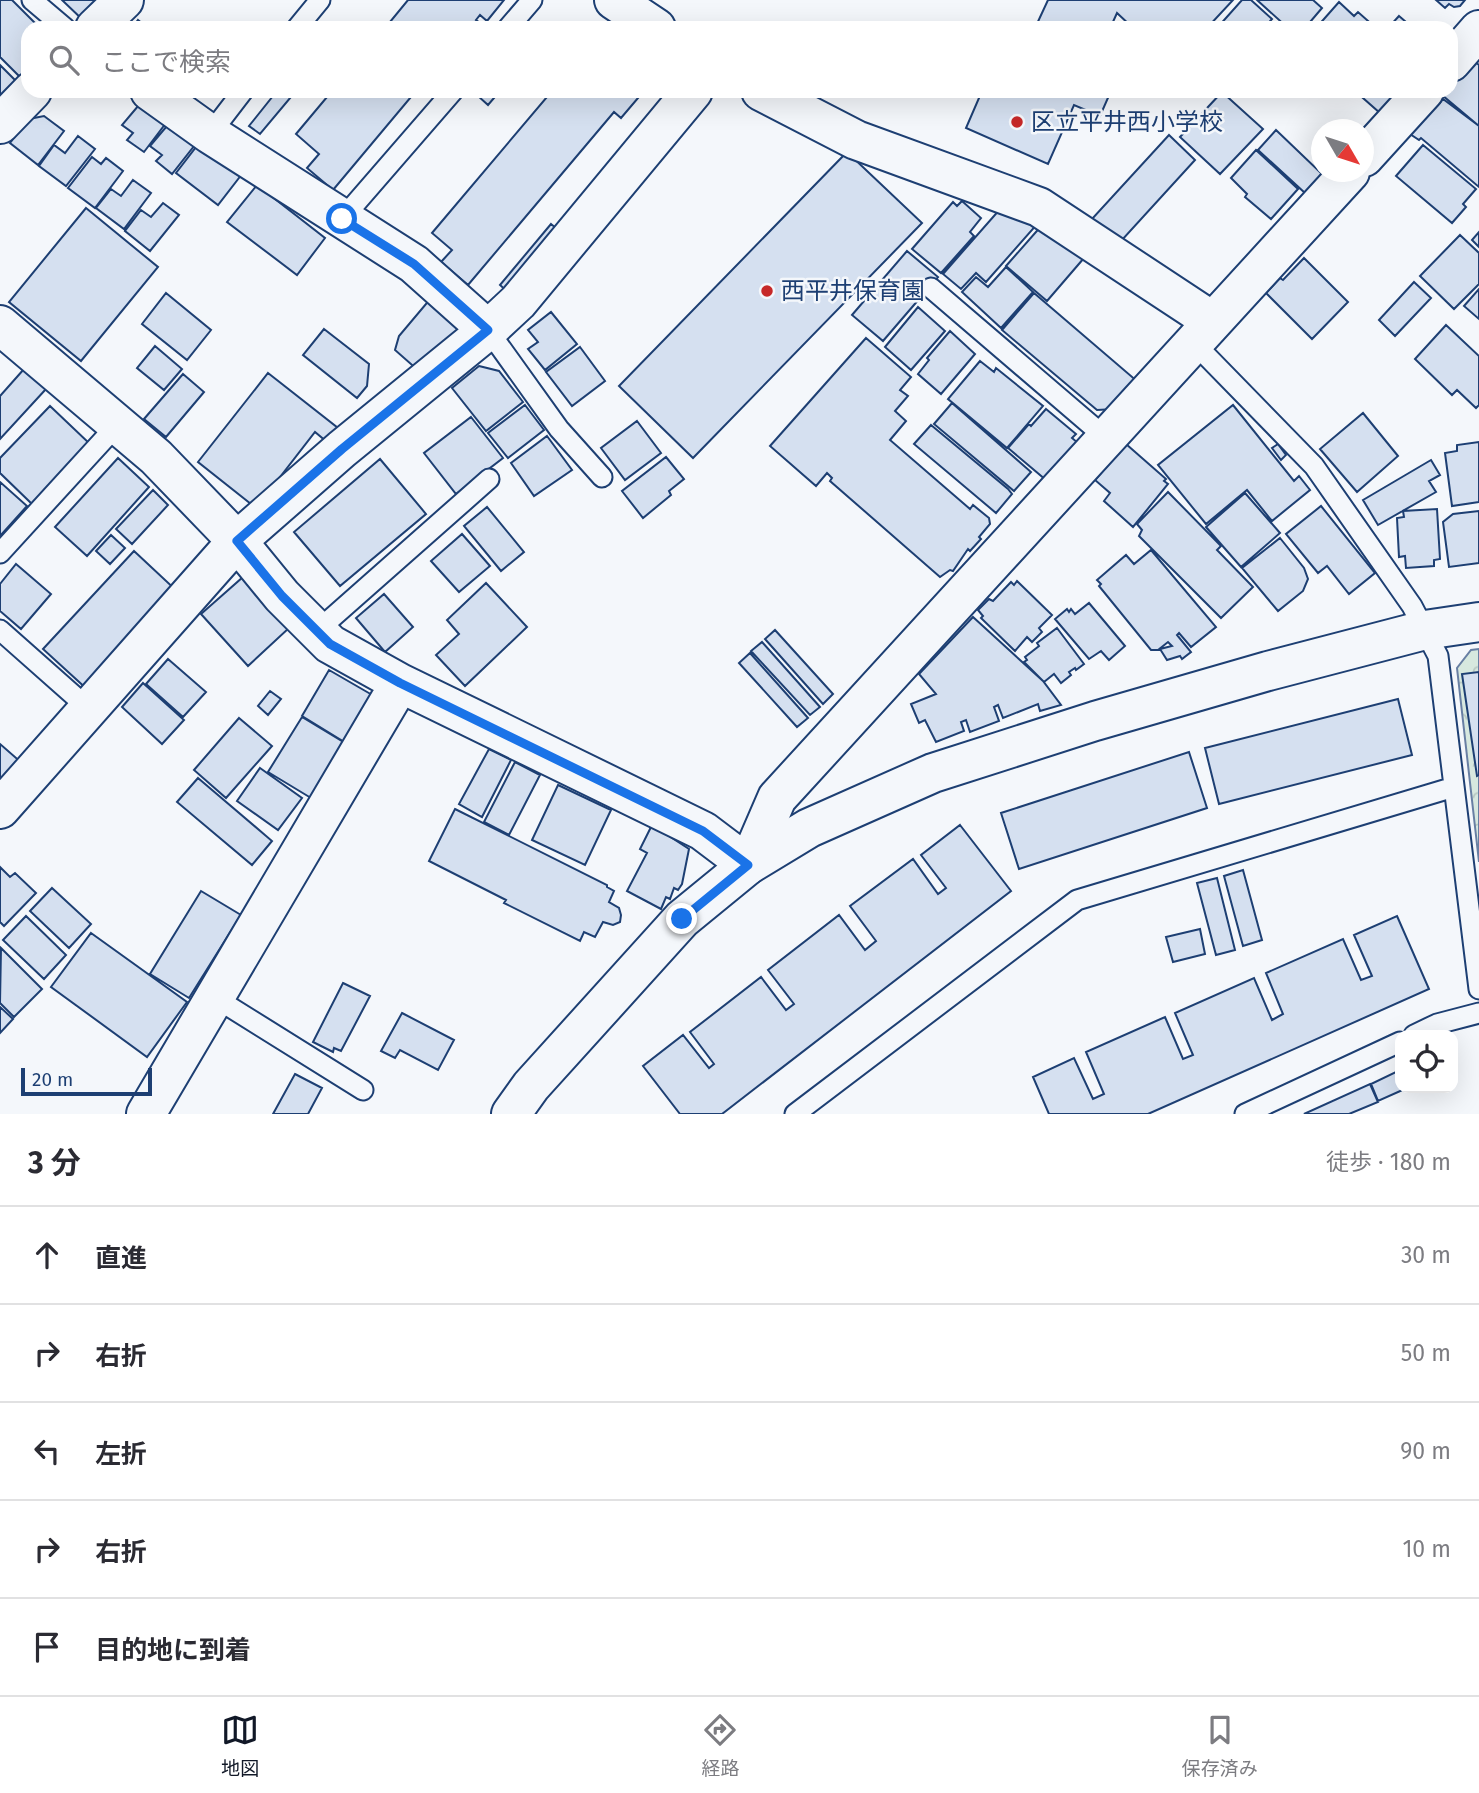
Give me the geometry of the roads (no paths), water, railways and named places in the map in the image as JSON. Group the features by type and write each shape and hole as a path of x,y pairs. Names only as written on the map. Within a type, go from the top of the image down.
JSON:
{"street":[{"path":"102,21 124,0"},
{"path":"614,0 646,21"},
{"path":"0,124 25,98"},
{"path":"160,98 210,134 414,264 488,330"},
{"path":"0,808 237,541 518,302 687,98"},
{"path":"775,98 856,140 1039,207 1203,331"},
{"path":"1374,145 1418,98"},
{"path":"748,865 777,797 1341,182"},
{"path":"0,325 156,457 237,541 282,596 330,644 400,683 703,831 748,865"},
{"path":"511,1114 531,1086 682,919 748,865 809,828 933,773 1188,694 1425,630 1479,622"},
{"path":"146,1114 400,683"}],"lane":[{"path":"32,0 57,21"},
{"path":"303,21 320,0"},
{"path":"514,21 532,0"},
{"path":"210,134 238,98"},
{"path":"342,219 447,98"},
{"path":"931,288 1105,438"},
{"path":"488,330 559,429 602,477"},
{"path":"1203,331 1314,466 1412,606 1438,656 1479,989"},
{"path":"0,553 118,424"},
{"path":"317,631 489,479"},
{"path":"0,630 89,708"},
{"path":"795,1114 1077,900 1454,787"},
{"path":"214,997 363,1090"},
{"path":"1424,1030 1479,1013"},
{"path":"1245,1114 1395,1044"}],"place":[{"name":"区立平井西小学校","path":"1017,122"},
{"name":"西平井保育園","path":"767,291"}]}
